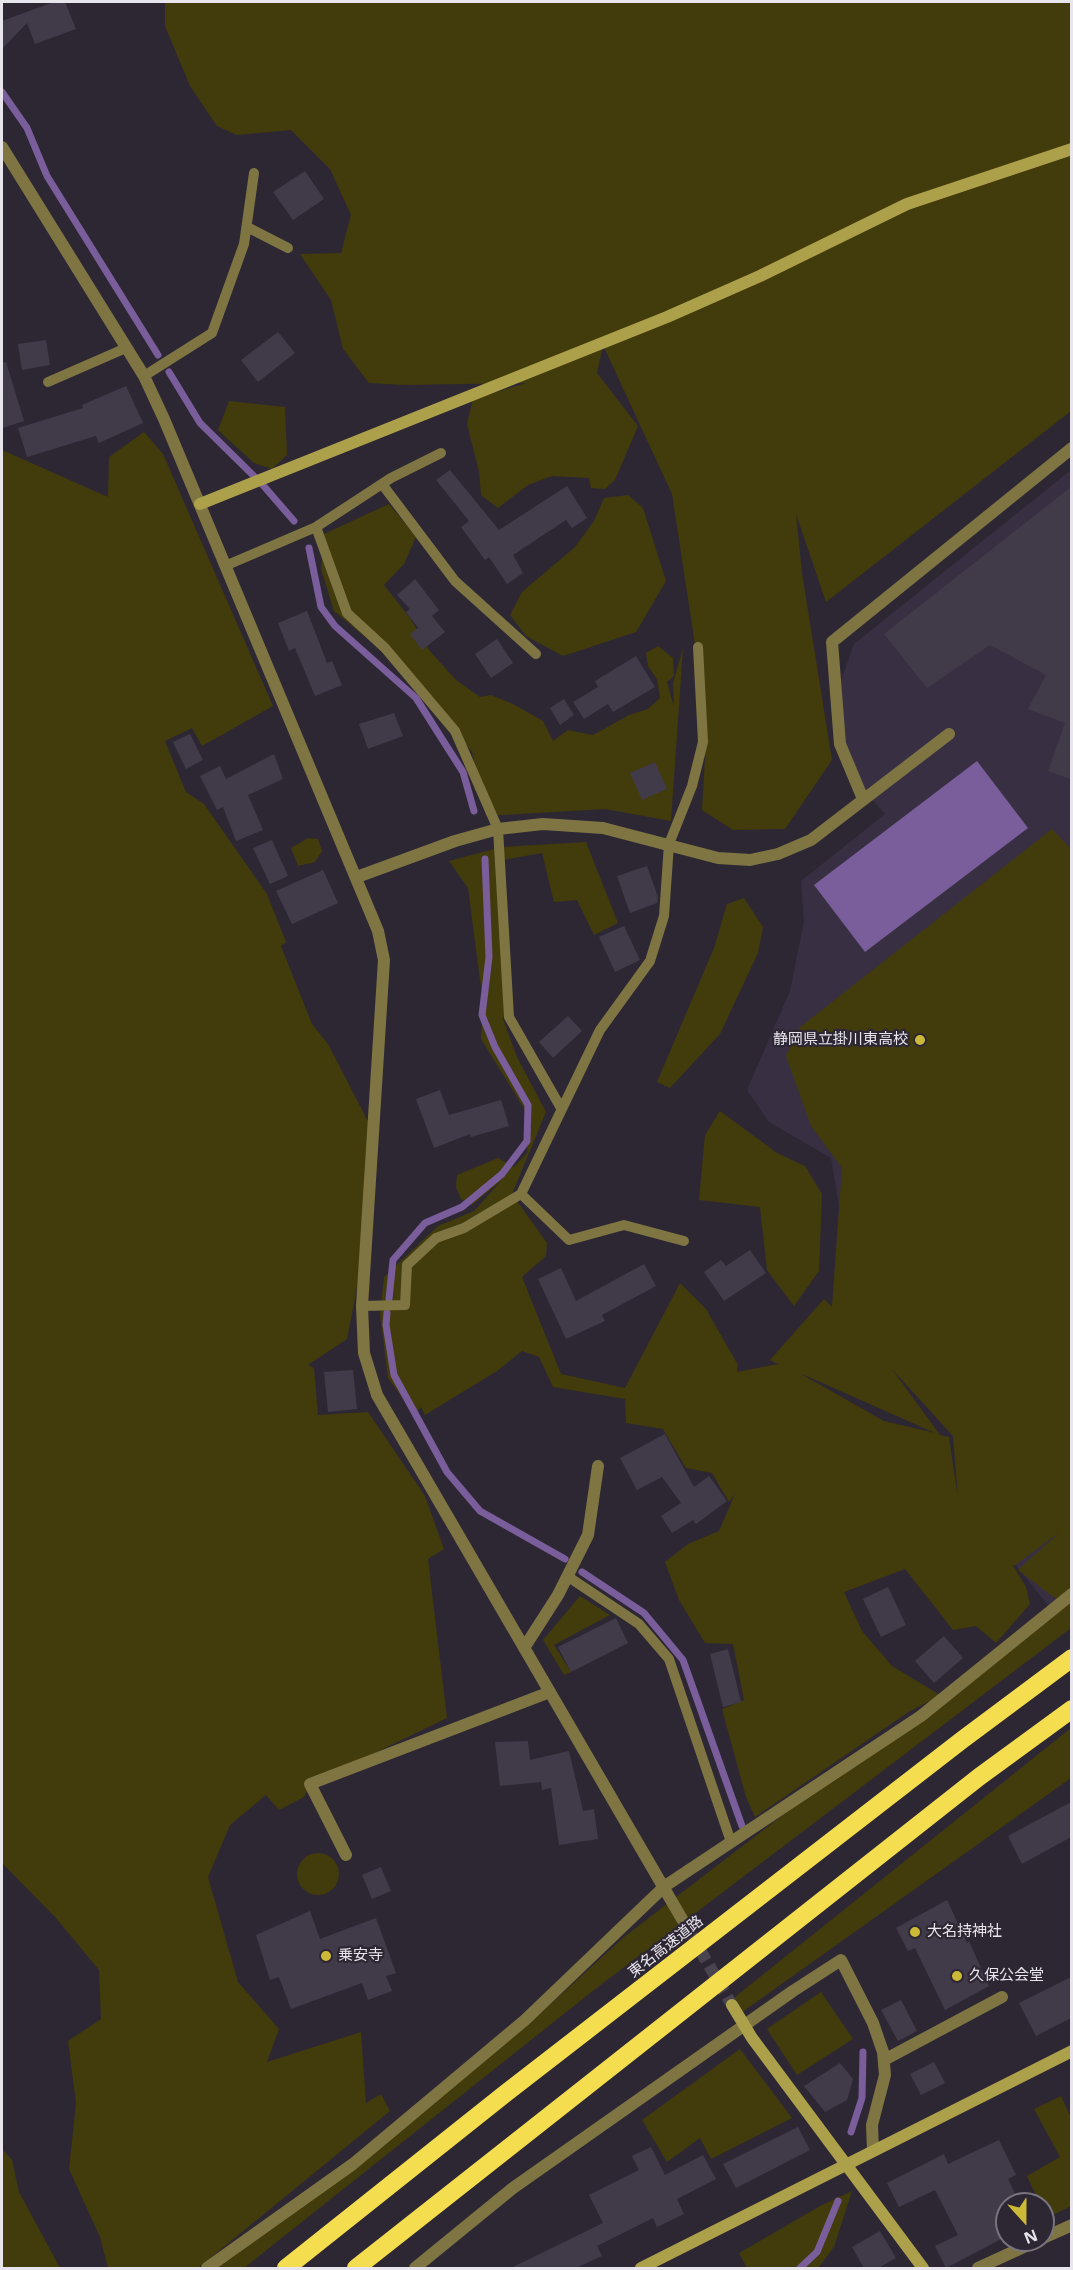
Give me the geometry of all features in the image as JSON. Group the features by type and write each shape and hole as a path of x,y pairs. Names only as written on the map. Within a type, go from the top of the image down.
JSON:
{"highway":[{"path":"962,1740 1071,1648"},
{"name":"東名高速道路","path":"286,2268 506,2093 1071,1658"},
{"path":"356,2268 979,1778 1071,1709"}],"street":[{"path":"2,147 144,376 200,504 378,931 384,960 362,1306 364,1353 377,1395 682,1918"},
{"path":"200,504 667,317 760,276 907,204 1071,149"},
{"path":"863,798 840,744 832,642 1071,448"},
{"path":"357,877 454,841 498,829 543,824 603,828 718,858 750,860 778,854 811,840 949,734"},
{"path":"524,1648 567,1576 588,1535 598,1466"},
{"path":"207,2268 354,2164 507,2036 664,1886 921,1716 1071,1594"},
{"path":"346,1855 310,1784 550,1692"},
{"path":"415,2268 513,2188 745,2027 793,1991 841,1960 873,2023 884,2060 885,2075 872,2125 873,2150"},
{"path":"884,2060 1002,1997"},
{"path":"732,2005 745,2027 844,2165 923,2268"},
{"path":"641,2268 1071,2052"},
{"path":"1055,2232 1071,2224"},
{"path":"978,2268 1013,2252"}],"lane":[{"path":"144,376 212,333 244,244 254,173"},
{"path":"247,227 288,248"},
{"path":"48,381 126,348"},
{"path":"225,566 316,527 382,484 441,453"},
{"path":"382,484 455,581 536,654"},
{"path":"316,527 347,613 385,648 455,731 498,829 509,1017 561,1108"},
{"path":"362,1306 405,1305 407,1265 436,1238 464,1227 521,1194 600,1030 650,961 664,915 669,844 692,786 703,742 698,648"},
{"path":"521,1194 569,1240 624,1225 684,1241"},
{"path":"567,1576 639,1624 669,1659 731,1842"}],"shaded area":[{"path":"165,2 1071,2 1071,411 826,602 796,514 802,573 832,760 785,829 733,830 702,810 707,723 672,494 603,345 597,373 638,426 615,480 605,489 591,488 589,478 552,476 528,485 498,508 481,495 479,471 467,424 473,399 526,383 403,385 369,383 343,349 331,300 300,254 341,253 351,215 330,169 291,130 237,135 217,126 190,86 165,26"},
{"path":"229,401 285,407 287,455 272,469 254,463 218,430"},
{"path":"144,432 163,454 273,706 202,746 192,728 165,741 186,792 204,804 267,894 286,942 281,946 312,1024 328,1044 374,1133 367,1237 347,1339 308,1365 314,1368 318,1415 368,1412 425,1496 444,1549 428,1559 447,1718 311,1784 304,1797 279,1810 266,1795 230,1825 208,1877 238,1982 279,2029 267,2062 361,2032 366,2103 381,2094 390,2111 198,2268 108,2268 100,2237 69,2169 76,2103 68,2041 101,2019 99,1970 56,1918 2,1863 2,450 108,497 109,457"},
{"name":"静岡県立掛川東高校","path":"1071,470 1072,1594 1052,1610 983,1525 960,1517 953,1436 868,1340 832,1307 839,1205 831,1158 769,1122 747,1090 790,991 804,921 801,881 885,814 854,779 835,698 854,644"},
{"path":"628,495 643,508 666,581 636,632 563,656 526,636 510,615 522,592 575,547 594,521 604,498"},
{"path":"389,504 416,537 404,564 384,585 410,618 429,650 456,680 480,697 491,695 543,721 553,741 568,730 593,735 629,715 648,709 660,698 657,679 648,666 646,653 658,646 673,658 674,676 667,682 674,707 673,683 683,648 671,821 605,809 486,816 472,752 426,695 376,646 334,611 321,569 324,534"},
{"path":"977,761 1028,828 865,952 814,885"},
{"path":"1052,829 1072,850 1071,1628 594,1990 244,2268 214,2268 543,2011 624,1937 934,1699 910,1711 755,1817 746,1797 722,1709 744,1700 733,1644 705,1643 679,1600 665,1562 688,1544 719,1531 735,1494 729,1502 712,1473 686,1468 663,1429 626,1423 625,1399 553,1387 539,1357 522,1351 497,1371 425,1415 421,1407 414,1414 388,1378 380,1314 384,1277 438,1226 474,1211 501,1181 472,1205 461,1199 456,1187 457,1175 498,1158 514,1167 527,1153 528,1115 481,1039 483,1003 468,888 449,861 502,847 586,842 618,923 594,935 577,900 554,902 542,853 503,860 509,994 503,1019 517,1057 546,1112 512,1194 547,1243 546,1256 522,1277 561,1374 625,1388 680,1283 706,1309 738,1365 737,1372 778,1364 770,1360 824,1299 832,1307 842,1168 811,1126 786,1056 799,1028","holes":["892,1369 953,1436 958,1499 949,1437 940,1435","802,1374 935,1433 884,1421","1060,1532 1018,1570 1060,1602 940,1695 892,1666 862,1631 844,1592 905,1569 953,1630 976,1626 996,1643 1030,1604 1026,1587 1012,1564 1014,1566"]},
{"path":"308,838 318,839 322,851 315,862 298,866 291,848"},
{"path":"744,898 763,927 758,953 720,1034 670,1088 657,1082 714,948 727,904"},
{"path":"720,1111 777,1153 805,1166 822,1194 819,1271 794,1306 767,1270 760,1207 699,1200 705,1135"},
{"path":"580,1596 610,1615 554,1645 571,1672 564,1675 543,1640"},
{"path":"1071,1728 1071,1778 738,2015 730,2001"},
{"path":"318,1853 333,1859 339,1874 333,1889 318,1895 303,1889 297,1874 303,1859"},
{"path":"821,1992 853,2039 797,2075 767,2029"},
{"path":"740,2049 792,2118 711,2159 700,2138 667,2162 642,2120"},
{"path":"1061,2096 1071,2118 1071,2206 1055,2214 1055,2192 1034,2192 1027,2176 1060,2157 1034,2109"},
{"path":"2,2149 12,2160 19,2192 60,2268 2,2268"},
{"path":"852,2191 834,2247 818,2268 747,2268 739,2253 822,2205"}],"building":[{"path":"54,2 65,2 76,29 35,44 27,23 2,49 2,21"},
{"path":"305,171 324,199 293,220 273,192"},
{"path":"278,332 295,353 258,382 241,360"},
{"path":"46,340 50,365 22,370 18,344"},
{"path":"6,362 24,421 2,428 2,363"},
{"path":"126,386 143,423 99,443 96,436 27,457 18,428 83,408 82,405"},
{"path":"450,470 499,530 567,486 587,518 572,528 566,520 513,555 523,573 507,584 489,557 485,560 461,527 469,521 436,480"},
{"path":"1071,487 1071,779 1048,771 1065,723 1028,709 1046,675 990,645 927,688 884,634"},
{"path":"415,579 439,610 432,616 445,632 422,650 410,634 418,628 406,612 410,609 397,595"},
{"path":"307,611 327,663 332,661 342,685 315,696 295,648 289,651 278,623"},
{"path":"497,639 513,663 491,678 475,654"},
{"path":"636,656 655,687 613,712 608,704 584,719 573,702 598,687 595,681"},
{"path":"564,699 574,715 560,725 550,708"},
{"path":"394,713 403,736 368,749 359,724"},
{"path":"190,734 203,760 186,769 173,742"},
{"path":"274,754 283,779 248,795 263,830 236,841 223,807 217,810 200,776 220,766 226,779"},
{"path":"655,762 667,789 642,800 630,773"},
{"path":"272,840 288,876 270,884 253,848"},
{"path":"647,866 658,897 657,903 630,913 617,876"},
{"path":"323,870 338,903 292,924 276,891"},
{"path":"624,926 640,960 615,972 599,937"},
{"path":"568,1016 582,1031 553,1058 539,1042"},
{"path":"440,1090 449,1115 501,1100 509,1126 471,1137 470,1134 434,1148 416,1099"},
{"path":"750,1250 766,1273 724,1301 704,1272 721,1260 726,1266"},
{"path":"644,1264 656,1286 602,1315 605,1321 566,1339 538,1279 561,1268 576,1301"},
{"path":"353,1370 357,1409 328,1412 324,1372"},
{"path":"665,1434 694,1487 709,1476 727,1501 696,1524 693,1520 672,1533 661,1516 681,1503 662,1477 637,1490 620,1458"},
{"path":"888,1587 906,1625 881,1637 863,1599"},
{"path":"616,1618 628,1643 571,1672 558,1647"},
{"path":"944,1636 963,1658 934,1683 915,1661"},
{"path":"728,1649 741,1702 723,1707 710,1654"},
{"path":"528,1741 530,1760 569,1751 583,1811 594,1809 598,1839 559,1845 551,1788 542,1790 541,1782 500,1786 495,1742"},
{"path":"1071,1802 1071,1837 1022,1864 1008,1836"},
{"path":"381,1867 391,1891 372,1899 362,1875"},
{"path":"947,1900 989,1986 945,2010 915,1948 908,1951 896,1928"},
{"name":"乗安寺","path":"310,1911 320,1939 376,1918 396,1973 386,1976 392,1991 368,2000 362,1983 291,2009 279,1977 270,1980 256,1935"},
{"path":"1071,1977 1071,2018 1036,2036 1019,2003"},
{"path":"901,2000 917,2031 898,2041 881,2010"},
{"path":"934,2062 945,2083 921,2095 910,2074"},
{"path":"840,2063 853,2079 847,2100 825,2112 804,2086"},
{"path":"798,2127 810,2150 736,2188 723,2164"},
{"path":"999,2140 1016,2175 1008,2179 1014,2192 995,2192 995,2242 946,2268 935,2246 958,2235 935,2190 899,2207 887,2183 944,2154 948,2164"},
{"path":"651,2147 665,2175 703,2155 716,2179 677,2199 684,2214 657,2227 653,2218 597,2246 602,2256 576,2268 511,2268 603,2223 589,2195 639,2170 632,2156"},
{"path":"880,2231 896,2258 878,2268 864,2268 852,2247"}],"waterway":[{"path":"2,92 27,128 47,176 158,355"},
{"path":"169,372 200,423 262,484 294,521"},
{"path":"309,548 321,607 335,626 416,698 463,772 474,811"},
{"path":"389,1299 393,1260 425,1223 462,1207 502,1174 527,1141 528,1105 495,1047 482,1015 489,957 485,859"},
{"path":"387,1313 386,1325 394,1375 447,1472 480,1511 565,1559"},
{"path":"582,1572 644,1613 683,1660 742,1826"},
{"path":"851,2132 862,2098 863,2052"},
{"path":"800,2268 817,2252 838,2201"}],"tunnel":[{"path":"682,1919 732,2005"}],"place":[{"name":"静岡県立掛川東高校","path":"920,1040"},
{"name":"大名持神社","path":"915,1932"},
{"name":"乗安寺","path":"326,1956"},
{"name":"久保公会堂","path":"957,1976"}]}
